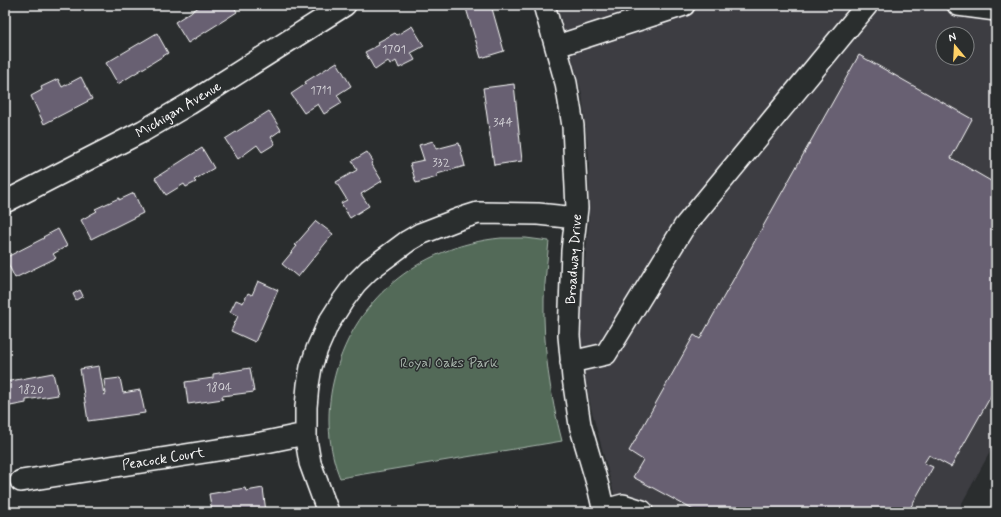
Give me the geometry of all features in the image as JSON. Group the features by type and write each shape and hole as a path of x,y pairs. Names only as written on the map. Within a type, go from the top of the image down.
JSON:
{"street":[{"name":"Michigan Avenue","path":"5,202 143,131 189,104 345,5"},
{"name":"Broadway Drive","path":"544,5 557,46 566,83 573,126 577,208 572,251 569,336 571,362 580,425 604,511"},
{"path":"557,46 684,5"},
{"path":"571,362 606,354 684,227 868,5"},
{"path":"958,5 994,8"},
{"path":"328,512 310,463 305,434 308,385 311,367 317,348 328,324 356,283 369,270 408,241 420,234 478,213 538,214 576,218"},
{"name":"Peacock Court","path":"21,481 261,443 305,434"},
{"path":"604,511 623,505 642,512"}],"shaded area":[{"path":"557,5 996,5 996,441 957,512 619,512 591,408 583,366 581,337 582,290 589,221 589,157 582,94"}],"green space":[{"name":"Royal Oaks Park","path":"501,238 526,238 549,241 544,299 546,353 554,406 562,441 340,478 333,455 329,431 329,407 333,383 342,354 355,327 372,303 393,283 416,266 442,252 471,243"}],"building":[{"path":"202,5 233,5 237,12 188,43 175,22"},
{"path":"465,5 491,5 504,51 481,58"},
{"path":"412,26 424,46 411,53 415,60 399,68 396,61 390,65 388,61 375,70 365,52 379,45 378,42 395,33 397,35"},
{"path":"157,33 168,53 118,84 106,63"},
{"path":"859,55 972,119 951,158 996,184 996,387 951,467 929,455 924,463 933,467 908,512 697,512 633,477 643,460 629,451 694,335 700,339"},
{"path":"337,62 351,86 337,95 342,103 324,114 318,104 304,113 291,94 306,84 305,82"},
{"path":"81,77 92,99 44,124 31,96 42,90 41,87 58,79 62,87"},
{"path":"514,84 522,161 494,165 483,88"},
{"path":"269,111 281,130 271,137 275,144 262,152 257,145 238,159 225,139"},
{"path":"433,141 436,149 459,143 465,166 437,174 437,177 416,183 410,163 424,160 419,145"},
{"path":"202,148 214,168 194,180 196,182 186,187 184,184 166,195 155,178"},
{"path":"367,152 373,161 371,163 382,181 361,194 369,206 350,218 341,203 347,200 336,182 357,170 352,161"},
{"path":"134,193 143,213 91,239 81,220 97,211 95,209"},
{"path":"316,221 333,234 298,277 282,264 297,246 295,245"},
{"path":"58,229 67,246 53,254 56,258 15,278 5,258"},
{"path":"258,281 278,290 255,342 231,331 238,316 230,312 236,300 243,303 248,293 252,295"},
{"path":"80,290 83,296 76,300 73,294"},
{"path":"99,366 104,395 106,394 104,380 120,378 123,393 140,390 145,413 88,421 80,369"},
{"path":"250,368 254,392 222,396 223,399 188,404 185,382 213,378 213,374"},
{"path":"53,373 58,395 26,400 26,403 5,407 5,382"},
{"path":"245,488 246,491 263,488 266,512 212,512 209,494"}]}
